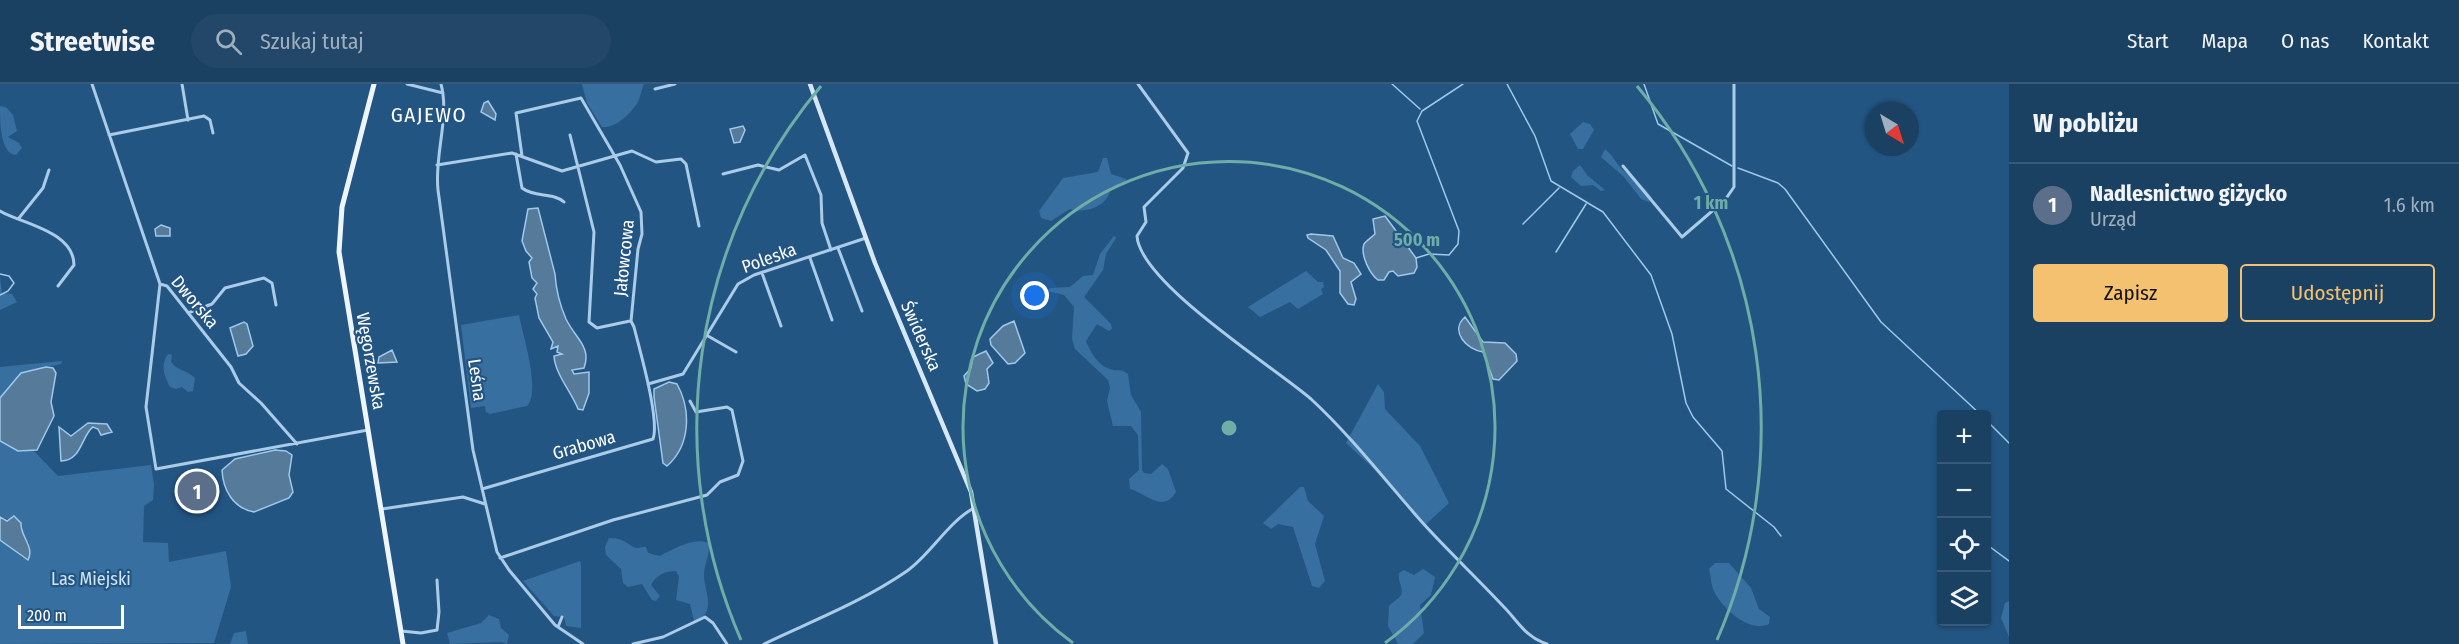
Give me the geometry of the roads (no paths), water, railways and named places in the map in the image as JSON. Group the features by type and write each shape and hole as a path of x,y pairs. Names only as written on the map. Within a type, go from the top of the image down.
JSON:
{"main road":[{"name":"Węgorzewska","path":"374,84 342,207 339,234 340,271 403,644"}],"street":[{"name":"Dworska","path":"92,84 160,284 167,286 231,368 242,387 261,403 297,444"},
{"path":"182,84 188,120"},
{"path":"406,84 443,93"},
{"name":"Leśna","path":"441,84 443,93 436,165 472,440 485,504 500,558 558,627 583,644"},
{"path":"655,89 675,84"},
{"name":"Świderska","path":"810,84 866,238 964,472 974,508 996,644"},
{"path":"1138,84 1185,145 1188,157 1184,168 1144,207 1146,222 1137,241 1164,282 1189,305 1311,400 1348,435 1422,522 1503,605 1519,627 1547,644"},
{"path":"1623,166 1682,237 1725,200 1734,187 1734,84"},
{"name":"Jałowcowa","path":"522,156 516,113 581,98 637,198 643,222 631,321 648,384 649,398"},
{"path":"109,135 208,118 213,133"},
{"path":"570,135 595,239 589,322 597,328 631,321"},
{"path":"436,165 516,154 562,171 636,152 652,161 677,159 684,161 699,226"},
{"path":"516,154 522,188 530,193 560,198 564,202"},
{"path":"723,174 758,165 779,170 805,154 821,195 822,223 831,250"},
{"path":"18,219 43,188 49,170"},
{"path":"0,211 51,233 72,256 74,265 58,286"},
{"name":"Poleska","path":"648,384 684,374 738,284 762,273 866,238"},
{"path":"838,248 862,311"},
{"path":"810,258 832,320"},
{"path":"762,273 781,326"},
{"path":"188,313 212,304 225,288 264,278 272,283 276,305"},
{"path":"160,284 146,407 156,469 368,430"},
{"path":"708,336 736,352"},
{"name":"Grabowa","path":"482,489 653,440 656,431 649,398"},
{"path":"500,558 673,503 707,495 720,482 738,475 743,461 732,410 727,407 696,412 690,401"},
{"path":"381,509 463,496 485,504"},
{"path":"764,644 831,615 893,580 911,567 974,508"},
{"path":"401,631 421,633 437,630 439,612 437,580"},
{"path":"558,627 562,617"},
{"path":"633,644 663,637 705,617 713,623 727,644"}],"waterway":[{"path":"1392,84 1420,109"},
{"path":"1416,258 1429,254 1449,255 1458,244 1459,231 1417,121 1422,111 1463,84"},
{"path":"1507,84 1535,136 1551,181 1603,212 1651,275 1672,334 1686,403 1693,417 1722,451 1726,489 1774,527 1781,536"},
{"path":"1644,84 1658,124 1732,166"},
{"path":"1738,168 1778,183 1785,189 1881,322 1976,410"},
{"path":"1523,224 1559,188"},
{"path":"1556,252 1586,204"},
{"path":"0,274 9,276 14,283 8,291 0,295"},
{"path":"1991,425 2009,443"},
{"path":"1991,548 2009,561"}],"place":[{"name":"Nadlesnictwo giżycko","path":"197,491"}],"district":[{"name":"GAJEWO","path":"429,115"}],"park label":[{"name":"Las Miejski","path":"91,579"}]}
